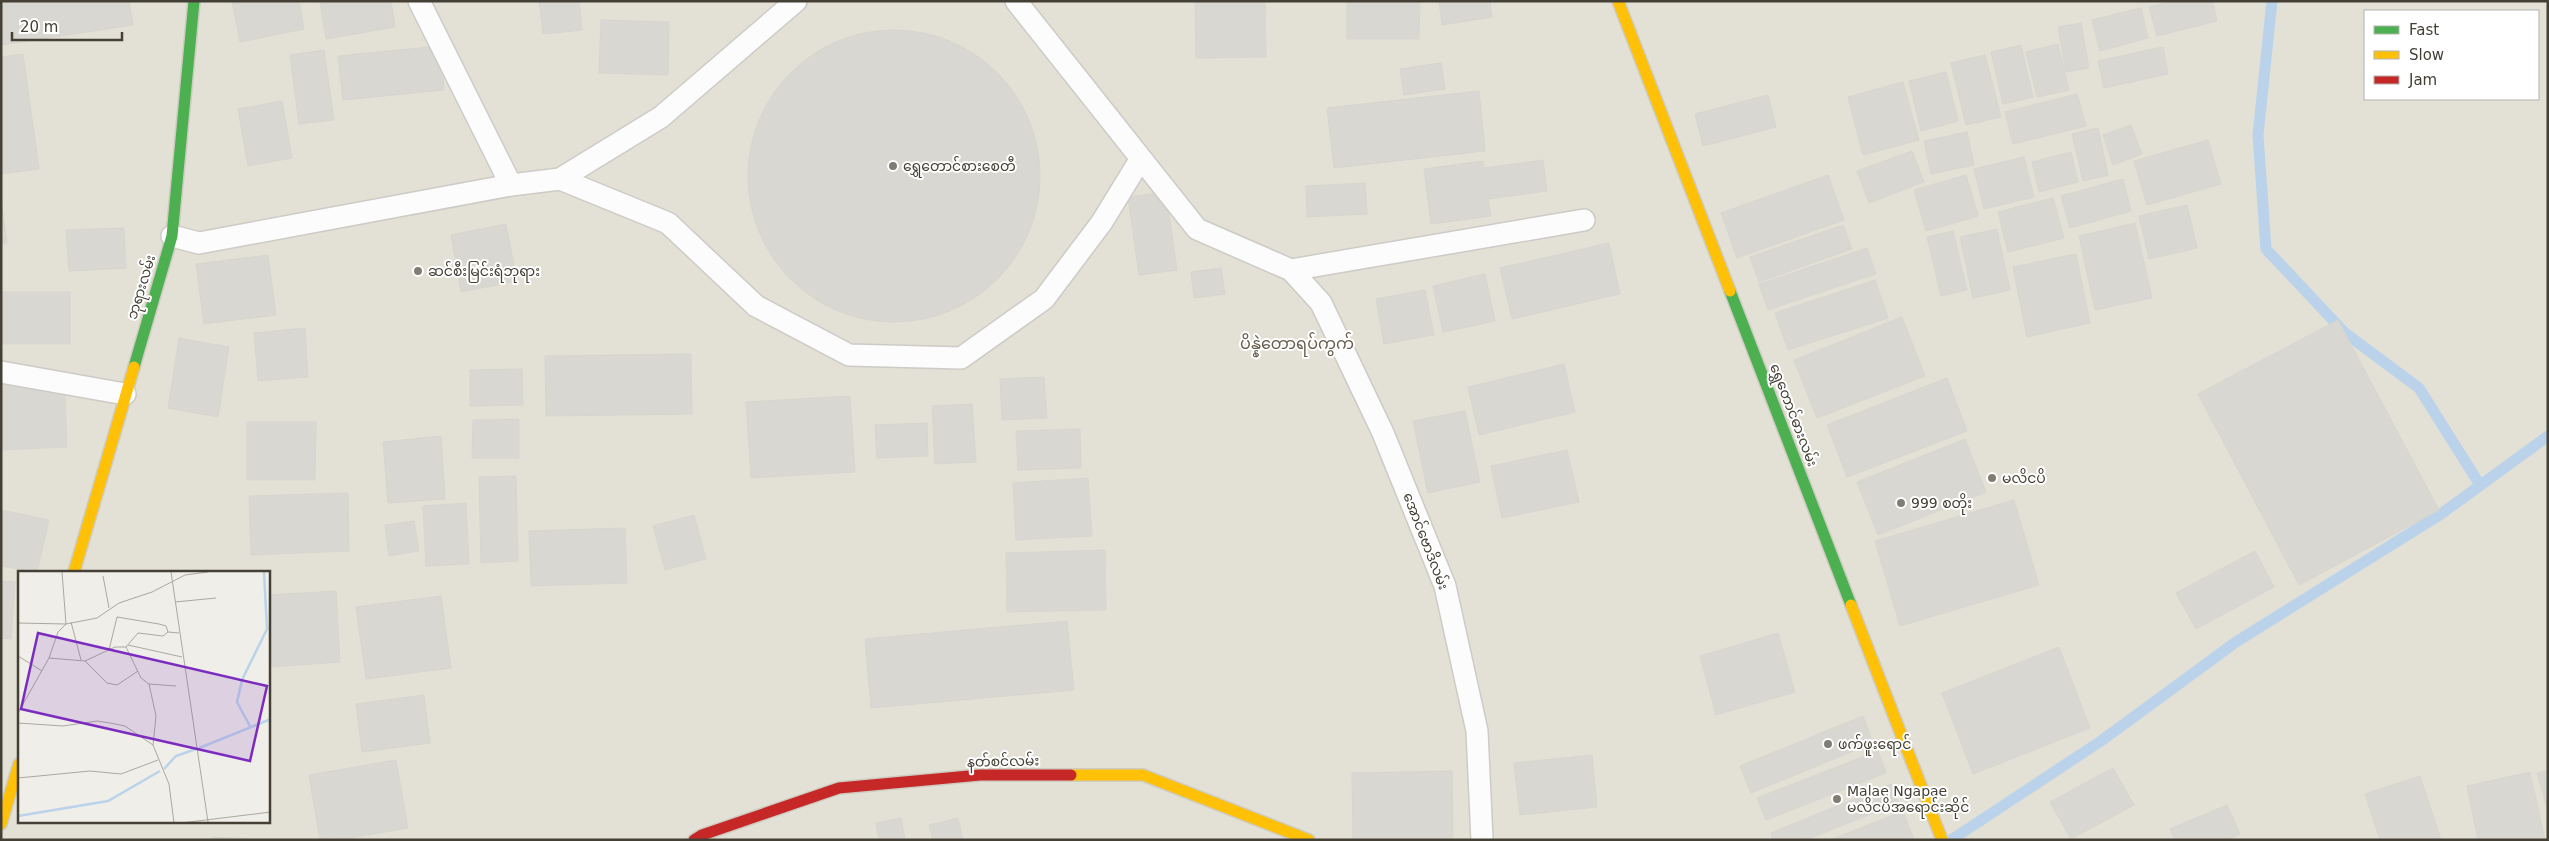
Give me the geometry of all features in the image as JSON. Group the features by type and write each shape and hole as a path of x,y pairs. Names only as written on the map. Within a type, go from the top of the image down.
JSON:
{"street":[{"name":"ဘုရားလမ်း","path":"74,571 172,236 194,1"},
{"name":"ရွှေတောင်ဓားလမ်း","path":"1618,1 1942,840"},
{"path":"1,824 18,767"},
{"name":"နတ်စင်လမ်း","path":"694,840 702,835 839,788 989,775 1143,776 1309,840"}],"lane":[{"path":"419,1 511,185"},
{"path":"1016,1 1140,160 1197,229 1291,270 1584,220"},
{"path":"172,236 199,243 511,185 560,179 661,117 791,3"},
{"path":"560,179 668,223 756,306 849,355 961,358 1044,299 1102,222 1140,160"},
{"name":"အောင်ဗောဒိလမ်း","path":"1291,270 1321,303 1383,433 1445,586 1476,731 1482,840"},
{"path":"1,372 125,394"}],"shaded area":[{"path":"1,1 2548,1 2548,840 1,840"}],"building":[{"path":"1,1 129,1 133,25 1,45"},
{"path":"232,1 299,1 304,29 240,42"},
{"path":"320,1 391,1 395,27 326,39"},
{"path":"539,1 579,1 582,30 543,34"},
{"path":"1195,1 1265,1 1266,57 1196,58"},
{"path":"1347,1 1420,1 1419,39 1347,39"},
{"path":"1439,1 1490,1 1492,17 1442,25"},
{"path":"2172,1 2212,1 2217,21 2157,36 2149,7"},
{"path":"2141,8 2148,38 2100,51 2092,20"},
{"path":"601,20 669,22 668,75 599,73"},
{"path":"2081,23 2089,68 2066,72 2058,27"},
{"path":"880,30 908,30 936,36 963,47 987,63 1007,83 1023,107 1034,134 1040,162 1040,190 1034,218 1023,245 1007,269 987,289 963,305 936,316 908,322 880,322 852,316 825,305 801,289 781,269 765,245 754,218 748,190 748,162 754,134 765,107 781,83 801,63 825,47 852,36"},
{"path":"2058,44 2069,90 2037,97 2026,52"},
{"path":"2021,45 2033,97 2003,104 1991,52"},
{"path":"440,46 444,90 343,100 338,56"},
{"path":"2163,47 2168,74 2104,88 2098,61"},
{"path":"324,50 334,120 299,124 290,55"},
{"path":"23,54 39,169 1,174 1,57"},
{"path":"1985,55 2001,117 1966,125 1951,63"},
{"path":"1441,63 1445,89 1404,95 1400,69"},
{"path":"1946,72 1958,121 1921,131 1909,81"},
{"path":"1903,82 1919,140 1863,155 1848,97"},
{"path":"1479,91 1485,151 1334,168 1327,108"},
{"path":"2077,94 2086,126 2013,144 2005,112"},
{"path":"1768,95 1776,127 1703,146 1695,114"},
{"path":"282,101 292,158 248,166 238,109"},
{"path":"2131,125 2142,154 2113,165 2103,135"},
{"path":"2098,128 2108,175 2083,181 2072,134"},
{"path":"1967,132 1974,165 1931,174 1924,141"},
{"path":"2208,140 2221,184 2147,205 2134,161"},
{"path":"1912,151 1924,182 1869,203 1857,171"},
{"path":"2071,152 2078,182 2039,192 2032,162"},
{"path":"2024,157 2034,197 1984,209 1974,169"},
{"path":"1543,160 1547,191 1488,199 1491,216 1431,224 1424,169 1483,161 1484,168"},
{"path":"1828,175 1844,220 1737,258 1721,213"},
{"path":"1966,175 1978,216 1926,231 1914,190"},
{"path":"2123,179 2131,211 2070,228 2061,196"},
{"path":"1365,183 1367,214 1307,217 1306,186"},
{"path":"1166,192 1177,270 1139,275 1128,197"},
{"path":"2053,198 2064,238 2008,252 1998,212"},
{"path":"1,200 7,243 1,244"},
{"path":"2187,205 2197,248 2149,259 2139,216"},
{"path":"2135,223 2152,298 2095,310 2079,236"},
{"path":"506,224 517,281 461,292 451,235"},
{"path":"1843,225 1852,249 1759,282 1750,257"},
{"path":"124,228 126,268 69,271 66,230"},
{"path":"1997,229 2010,290 1973,298 1960,237"},
{"path":"1953,231 1967,290 1941,296 1927,237"},
{"path":"1609,243 1620,294 1512,319 1500,268"},
{"path":"1867,248 1876,274 1768,310 1759,284"},
{"path":"2076,254 2090,323 2027,337 2013,267"},
{"path":"268,255 276,315 204,324 196,264"},
{"path":"1221,268 1225,294 1194,298 1191,272"},
{"path":"1485,274 1495,321 1443,332 1433,286"},
{"path":"1875,280 1888,318 1788,350 1775,313"},
{"path":"1425,290 1434,335 1384,344 1376,299"},
{"path":"1,292 70,292 70,344 1,344"},
{"path":"1902,317 1925,376 1817,418 1794,360"},
{"path":"2338,320 2439,510 2299,585 2198,394"},
{"path":"305,328 308,377 258,381 254,333"},
{"path":"179,338 229,347 218,417 168,408"},
{"path":"691,354 692,414 546,416 545,356"},
{"path":"1564,364 1575,412 1479,435 1468,387"},
{"path":"522,369 523,405 470,406 470,370"},
{"path":"64,376 67,447 1,450 1,379"},
{"path":"1044,377 1047,418 1002,420 1000,379"},
{"path":"1947,378 1967,431 1847,477 1827,425"},
{"path":"850,396 855,472 751,478 746,402"},
{"path":"972,404 976,462 935,464 932,406"},
{"path":"1465,411 1480,482 1428,493 1413,421"},
{"path":"519,419 519,458 472,458 473,420"},
{"path":"247,422 316,422 315,480 247,480"},
{"path":"927,423 928,456 877,458 875,425"},
{"path":"1080,429 1081,468 1018,470 1016,431"},
{"path":"441,436 445,499 388,503 383,442"},
{"path":"1965,439 1986,492 1878,535 1857,482"},
{"path":"1567,450 1579,502 1502,518 1491,466"},
{"path":"516,476 518,561 481,563 479,477"},
{"path":"1088,478 1092,536 1016,540 1013,483"},
{"path":"348,493 349,551 251,555 249,496"},
{"path":"2014,500 2039,585 1900,626 1875,541"},
{"path":"466,503 469,564 426,566 423,506"},
{"path":"1,510 49,520 37,571 1,566"},
{"path":"694,515 706,559 665,570 653,526"},
{"path":"414,521 419,551 389,556 385,525"},
{"path":"625,528 627,583 531,586 529,531"},
{"path":"1105,550 1106,610 1007,612 1006,553"},
{"path":"2255,551 2274,587 2196,629 2176,593"},
{"path":"1,581 15,582 11,639 1,638"},
{"path":"336,591 340,662 270,667 270,595"},
{"path":"441,596 451,668 366,679 356,607"},
{"path":"1067,621 1074,690 871,708 865,639"},
{"path":"1778,633 1795,692 1716,715 1700,656"},
{"path":"2059,647 2090,728 1973,774 1942,693"},
{"path":"424,695 430,743 362,752 356,704"},
{"path":"1863,716 1873,743 1751,793 1740,766"},
{"path":"1878,751 1886,773 1766,820 1757,798"},
{"path":"1592,755 1597,807 1520,815 1514,763"},
{"path":"396,760 408,828 339,840 320,840 309,775"},
{"path":"2113,768 2134,805 2071,839 2050,802"},
{"path":"2548,770 2548,812 2537,773"},
{"path":"1452,771 1453,840 1353,840 1352,773"},
{"path":"2530,772 2545,840 2478,840 2467,786"},
{"path":"2420,776 2441,840 2380,840 2365,794"},
{"path":"1891,784 1898,803 1806,840 1773,840 1771,833"},
{"path":"2227,805 2240,834 2228,840 2175,840 2170,829"},
{"path":"1903,811 1914,840 1830,840"},
{"path":"901,818 905,840 879,840 876,823"},
{"path":"958,818 963,840 933,840 929,825"},
{"path":"213,837 248,839 213,840"}],"waterway":[{"path":"2272,1 2258,135 2266,249 2345,333 2419,388 2480,485"},
{"path":"1951,840 2101,741 2236,642 2441,514 2548,436"}],"traffic: fast":[{"path":"134,367 172,236 194,1"},
{"path":"1730,291 1851,605"}],"traffic: slow":[{"path":"1618,1 1730,291"},
{"path":"74,571 134,367"},
{"path":"1851,605 1942,840"},
{"path":"1,824 18,767"},
{"path":"1071,775 1143,775 1309,840"}],"traffic: jam":[{"path":"694,840 702,835 839,788 980,775 1071,775"}],"place":[{"name":"ရွှေတောင်စားစေတီ","path":"893,166"},
{"name":"ဆင်စီးမြင်းရံဘုရား","path":"418,271"},
{"name":"မလိငပိ","path":"1992,478"},
{"name":"999 စတိုး","path":"1901,503"},
{"name":"ဖက်ဖူးရောင်","path":"1828,744"},
{"name":"Malae Ngapae မလိငပိအရောင်းဆိုင်","path":"1837,799"}],"district":[{"name":"ပိန္နဲတောရပ်ကွက်","path":"1297,343"}]}
